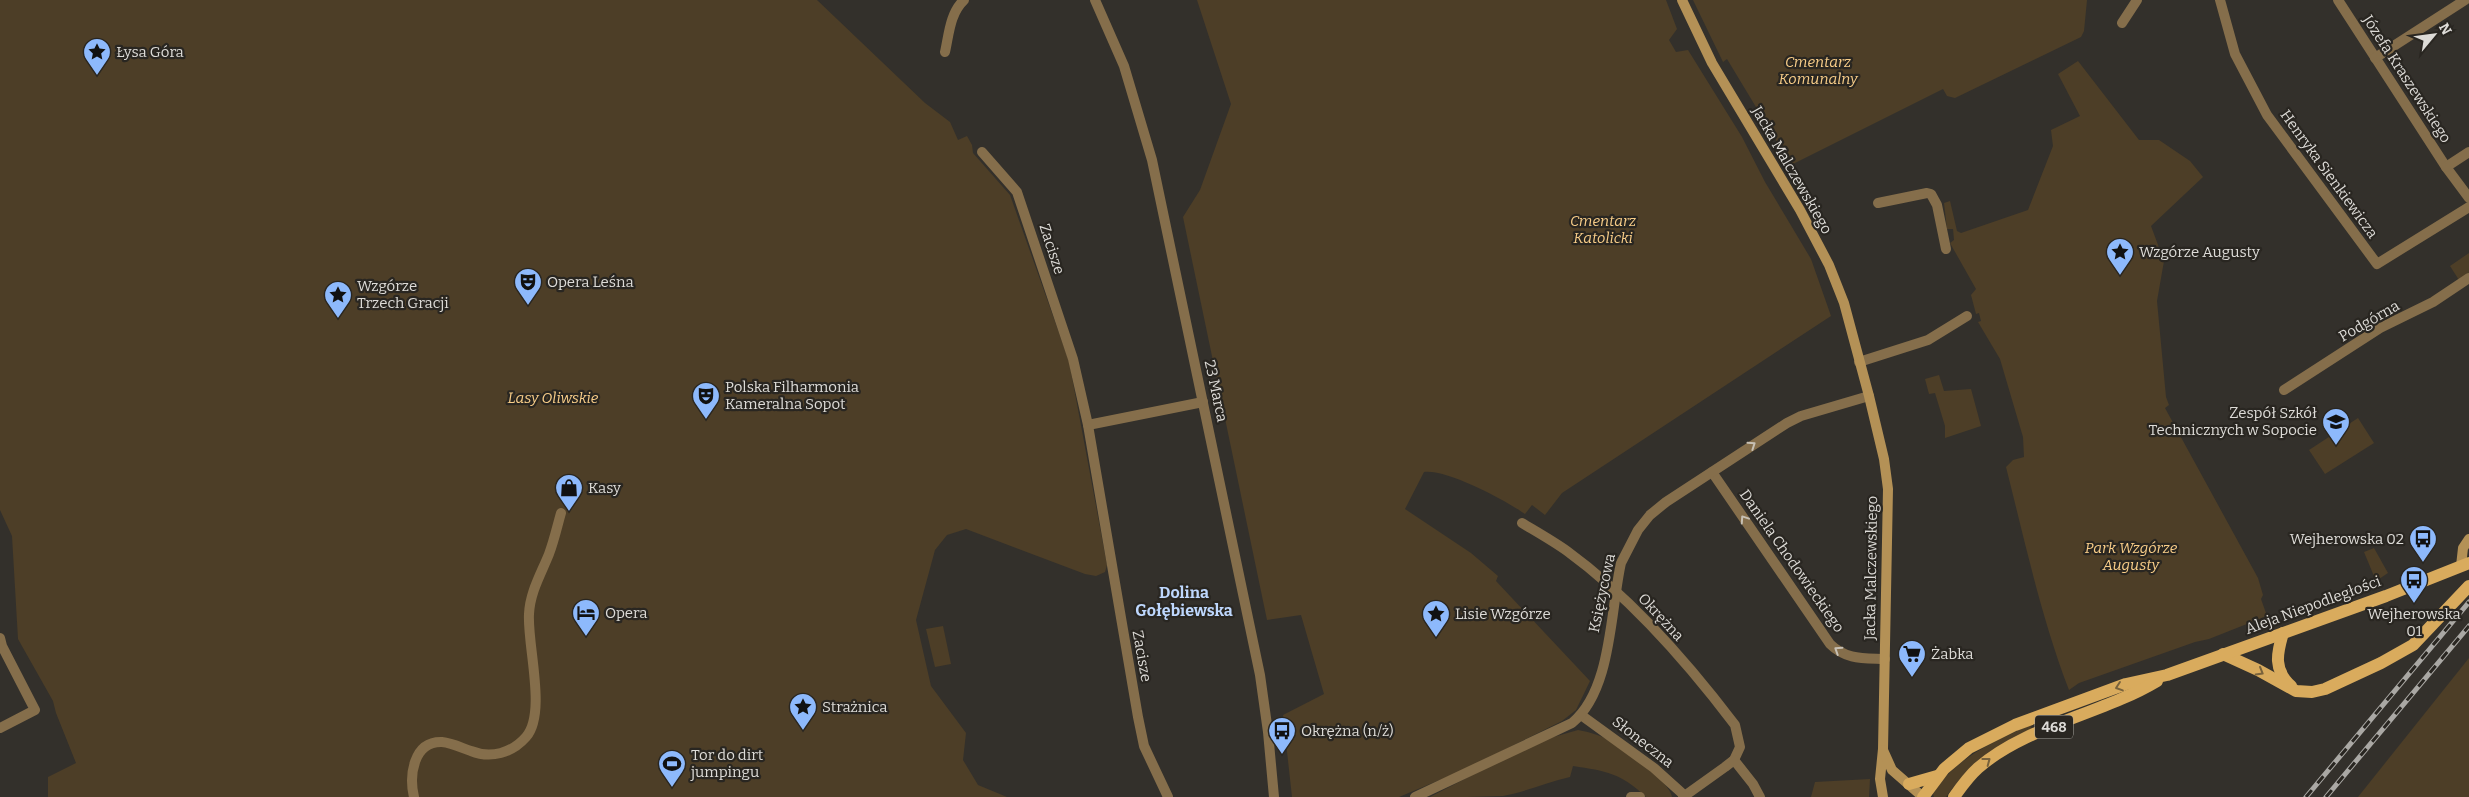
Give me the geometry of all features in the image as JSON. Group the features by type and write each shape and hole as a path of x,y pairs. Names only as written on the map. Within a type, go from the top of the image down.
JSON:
{"main road":[{"name":"Jacka Malczewskiego","path":"1682,0 1712,64 1800,210 1829,266 1844,303 1869,396 1884,459 1888,489 1885,659 1880,779 1882,797"},
{"path":"2465,564 2464,548 2469,539"},
{"name":"Aleja Niepodległości","path":"1954,797 1978,768 1994,756 2034,735 2132,696 2167,676 2394,593 2465,564"},
{"path":"2223,654 2258,670 2282,685 2296,691 2312,692 2325,689 2405,650 2421,638 2469,586"},
{"path":"2283,632 2277,664 2283,679 2296,691"},
{"name":"Aleja Niepodległości","path":"1909,784 1923,797 1937,776 1969,748 2015,725 2126,684 2167,676"},
{"name":"Jacka Malczewskiego","path":"1882,749 1892,770 1909,784"},
{"path":"1909,784 1937,776"}],"street":[{"path":"945,52 951,21 964,0"},
{"name":"23 Marca","path":"1095,0 1124,66 1145,130 1260,675 1274,797"},
{"path":"2122,23 2137,0"},
{"name":"Henryka Sienkiewicza","path":"2220,0 2236,54 2268,115 2291,150 2324,190 2376,264 2469,207"},
{"name":"Józefa Kraszewskiego","path":"2338,0 2446,167 2469,198"},
{"path":"2375,58 2465,0"},
{"name":"Zacisze","path":"982,152 1017,192 1072,359 1088,425 1144,746 1168,797"},
{"path":"2446,167 2469,152"},
{"path":"1878,203 1927,193 1931,194 1937,206 1946,249"},
{"name":"Podgórna","path":"2284,390 2380,328 2433,302 2469,278"},
{"path":"1860,362 1928,340 1967,316"},
{"name":"Księżycowa","path":"1415,797 1572,723 1581,715 1600,684 1615,592 1622,563 1638,530 1650,515 1666,502 1766,435 1801,416 1869,396"},
{"path":"1088,425 1203,402"},
{"name":"Daniela Chodowieckiego","path":"1712,472 1830,644 1841,653 1854,658 1885,659"},
{"path":"414,797 411,782 412,768 419,752 430,744 441,742 486,755 512,750 527,736 532,724 536,701 529,627 531,600 553,542 561,513"},
{"name":"Okrężna","path":"1522,523 1567,551 1644,619 1735,725 1740,747 1734,760"},
{"path":"0,638 2,646 35,710 0,728"},
{"name":"Słoneczna","path":"1581,715 1654,768 1683,796"},
{"path":"1683,796 1734,760 1753,784 1760,797"},
{"path":"1632,797 1640,797"}],"green space":[{"name":"Lasy Oliwskie","path":"0,0 817,0 925,103 950,122 958,140 967,136 972,145 973,153 1010,195 1069,361 1107,565 1105,572 1096,576 1085,574 966,529 947,535 935,550 916,620 931,686 966,733 963,760 978,785 1007,797 48,797 48,777 76,763 53,701 18,639 12,536 0,510"},
{"name":"Cmentarz Katolicki","path":"1197,0 1666,0 1677,29 1669,40 1676,52 1688,50 1742,137 1765,182 1811,259 1831,316 1562,493 1545,515 1532,505 1525,514 1504,501 1461,480 1434,472 1424,472 1405,509 1471,553 1498,576 1496,581 1590,681 1576,710 1562,721 1466,769 1399,797 1292,797 1283,715 1324,694 1301,615 1267,620 1183,217 1200,190 1231,104"},
{"name":"Cmentarz Komunalny","path":"1693,0 2087,0 2084,31 2081,37 1955,98 1947,96 1943,89 1791,165 1727,59 1723,62"},
{"name":"Park Wzgórze Augusty","path":"2078,61 2139,140 2159,140 2190,161 2203,177 2151,226 2164,261 2157,301 2166,397 2169,405 2165,408 2258,578 2263,595 2261,599 2267,616 2209,639 2195,642 2079,683 2069,690 2042,607 2006,467 2013,460 2024,457 2023,437 2000,359 1978,322 1981,321 1979,313 1976,314 1971,295 1976,289 1950,243 1954,240 1953,229 1947,229 1944,203 1950,201 1957,231 1961,233 2028,210 2053,146 2051,130 2080,116 2058,74"},
{"path":"2469,253 2469,274 2459,280 2450,266"},
{"path":"1939,375 1944,391 1971,389 1981,426 1945,438 1945,426 1935,393 1929,394 1925,379"},
{"path":"2358,418 2374,443 2325,474 2309,450"},
{"path":"2374,548 2388,573 2376,581 2364,552"},
{"path":"943,626 951,664 935,667 926,629"},
{"path":"2469,658 2469,797 2358,797"},
{"path":"2030,725 2032,729 2006,742 1974,765 1946,797 1934,797 1933,794 1941,782 1963,761 1989,745"},
{"path":"1578,730 1602,737 1622,747 1665,784 1672,797 1646,797 1629,783 1612,774 1573,766 1570,777 1503,796 1430,797 1536,742"},
{"path":"1870,779 1869,797 1811,797 1815,782"}],"railway":[{"path":"2306,797 2469,602"},
{"path":"2326,797 2469,626"}],"place":[{"name":"Łysa Góra","path":"97,76"},
{"name":"Wzgórze Augusty","path":"2120,276"},
{"name":"Opera Leśna","path":"528,306"},
{"name":"Wzgórze Trzech Gracji","path":"338,319"},
{"name":"Polska Filharmonia Kameralna Sopot","path":"706,420"},
{"name":"Zespół Szkół Technicznych w Sopocie","path":"2336,446"},
{"name":"Kasy","path":"569,512"},
{"name":"Wejherowska 02","path":"2423,563"},
{"name":"Wejherowska 01","path":"2414,604"},
{"name":"Opera","path":"586,637"},
{"name":"Lisie Wzgórze","path":"1436,638"},
{"name":"Żabka","path":"1912,678"},
{"name":"Strażnica","path":"803,731"},
{"name":"Okrężna (n/ż)","path":"1282,755"},
{"name":"Tor do dirt jumpingu","path":"672,788"}],"district":[{"name":"Dolina Gołębiewska","path":"1184,601"}]}
